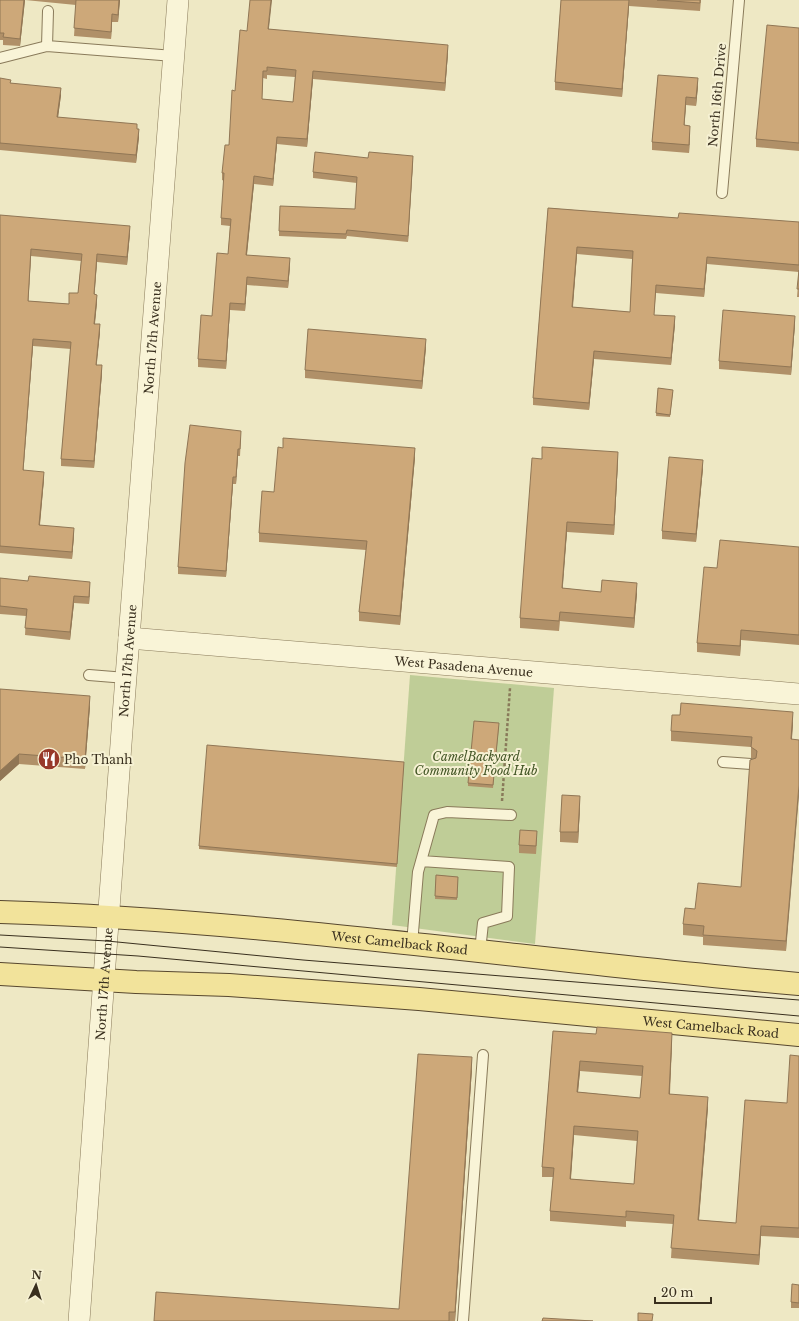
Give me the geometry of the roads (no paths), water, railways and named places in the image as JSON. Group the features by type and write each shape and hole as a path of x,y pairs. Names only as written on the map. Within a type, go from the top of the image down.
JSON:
{"main road":[{"name":"West Camelback Road","path":"0,912 109,917 325,934 659,972 799,984"},
{"name":"West Camelback Road","path":"0,974 230,985 420,999 799,1035"}],"street":[{"name":"North 17th Avenue","path":"80,1321 126,678 178,0"},
{"name":"West Pasadena Avenue","path":"129,638 799,694"}],"lane":[{"name":"North 16th Drive","path":"722,193 739,0"},
{"path":"47,46 48,11"},
{"path":"0,58 47,46 174,56"},
{"path":"89,675 126,678"},
{"path":"723,762 751,764"},
{"path":"412,944 418,872 434,815 447,812 506,815"},
{"path":"421,861 510,867 507,916 483,923 480,951"},
{"path":"463,1321 483,1055"}],"tram line":[{"path":"0,935 107,941 303,960 799,1000"},
{"path":"0,947 138,956 799,1016"}],"place":[{"name":"Pho Thanh","path":"49,759"}],"park label":[{"name":"CamelBackyard Community Food Hub","path":"476,763"}]}
